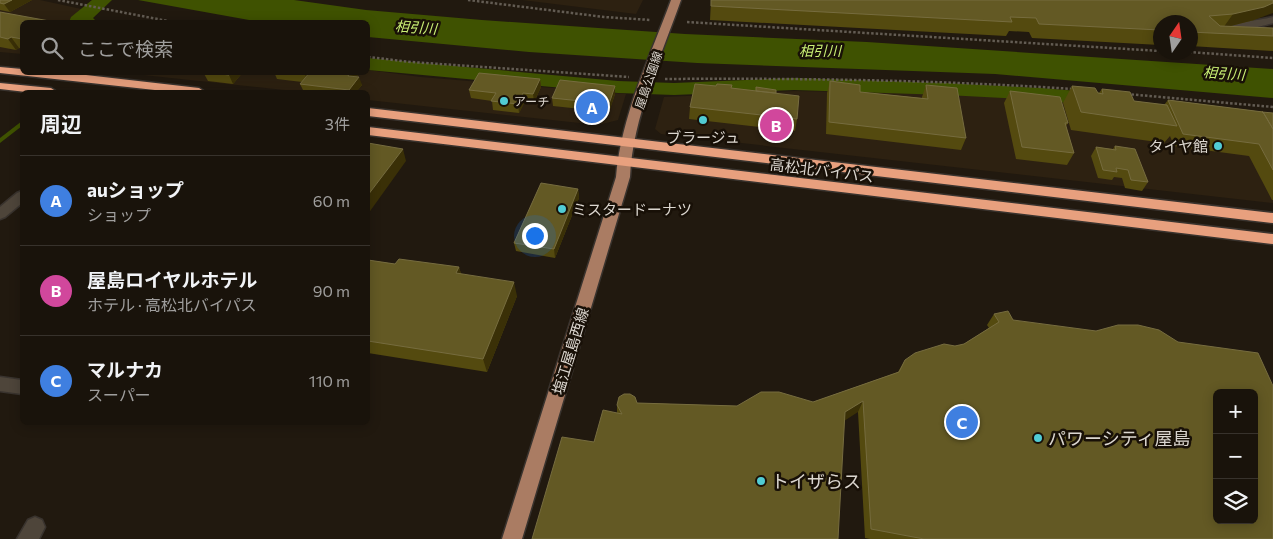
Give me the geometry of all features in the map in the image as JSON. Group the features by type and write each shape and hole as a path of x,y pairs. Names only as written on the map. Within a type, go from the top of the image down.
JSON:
{"highway":[{"path":"0,70 20,72"},
{"path":"50,75 182,90"},
{"path":"0,86 34,90"},
{"name":"高松北バイパス","path":"370,112 1273,218"},
{"name":"高松北バイパス","path":"370,131 1273,240"}],"main road":[{"name":"屋島公園線","path":"624,162 642,96 676,0"},
{"name":"塩江屋島西線","path":"512,539 623,178 624,162"}],"street":[{"path":"1256,37 1222,35 1214,30 1254,25 1273,20"},
{"path":"0,214 20,198"},
{"path":"0,384 20,387"}],"path":[{"path":"58,0 162,20"},
{"path":"468,0 668,24 1153,51"},
{"path":"1198,53 1273,58"},
{"path":"370,57 411,62 649,76 947,82 1080,89"},
{"path":"1119,93 1273,107"}],"shaded area":[{"path":"0,0 40,0 86,10 70,20 20,20 20,54 0,52"},
{"path":"522,0 643,0 636,14"},
{"path":"370,70 421,77 626,94 618,120 598,125 370,100 370,90 284,90 143,75 370,75"},
{"path":"795,91 975,94 1273,120 1273,203 661,134 655,129 664,97"}],"water":[{"name":"相引川","path":"138,0 294,0 366,10 482,20 685,34 867,42 1273,69 1273,98 995,74 697,63 529,52 370,37 370,20 249,20"}],"building":[{"path":"0,0 12,0 4,4 0,3"},
{"path":"711,0 1273,0 1273,3 1264,7 1233,14 1209,16 1220,26 1273,28 1273,36 1198,32 1198,15 1153,15 1153,30 1039,24 1036,18 1010,17 1012,22 711,6"},
{"path":"0,12 44,20 20,20 20,39 0,37"},
{"path":"479,73 540,79 533,94 523,93 518,104 491,101 496,93 469,90"},
{"path":"308,75 348,75 359,77 349,90 300,84"},
{"path":"560,80 615,86 609,104 552,98"},
{"path":"830,81 860,85 860,92 928,99 926,85 957,88 966,138 829,122"},
{"path":"695,84 732,85 731,88 799,96 797,119 690,107"},
{"path":"1072,86 1095,88 1098,93 1103,94 1102,89 1130,92 1134,101 1167,105 1177,126 1081,112"},
{"path":"756,87 776,90 776,93 756,91"},
{"path":"1010,91 1060,97 1074,153 1022,147"},
{"path":"1168,100 1263,112 1273,129 1273,170 1259,144 1183,134"},
{"path":"1263,112 1273,113 1273,129"},
{"path":"370,143 403,149 370,192"},
{"path":"1115,146 1135,149 1148,182 1131,180 1128,170 1116,168 1117,172 1103,170 1096,147 1116,150"},
{"path":"541,183 578,189 554,249 514,243"},
{"path":"399,259 459,267 456,273 514,282 483,359 370,341 370,260 395,264"},
{"name":"パワーシティ屋島","path":"1008,311 1013,320 1096,331 1118,325 1138,325 1159,330 1178,342 1258,353 1273,386 1273,539 924,539 871,529 863,401 845,412 838,539 532,539 562,437 594,442 603,410 622,414 617,405 619,397 624,394 630,394 635,397 637,403 737,406 761,392 779,392 813,402 899,372 905,360 915,353 944,344 955,346 964,344 999,322 994,314"}],"waterway":[{"path":"79,20 103,0"},
{"path":"370,64 618,87 674,89 794,84 946,89 1041,94 1102,100"},
{"path":"0,141 20,125"}],"place":[{"name":"アーチ","path":"504,101"},
{"name":"auショップ","path":"592,107"},
{"name":"ブラージュ","path":"703,120"},
{"name":"屋島ロイヤルホテル","path":"776,125"},
{"name":"タイヤ館","path":"1218,146"},
{"name":"ミスタードーナツ","path":"562,209"},
{"name":"マルナカ","path":"962,422"},
{"name":"パワーシティ屋島","path":"1038,438"},
{"name":"トイザらス","path":"761,481"}]}
